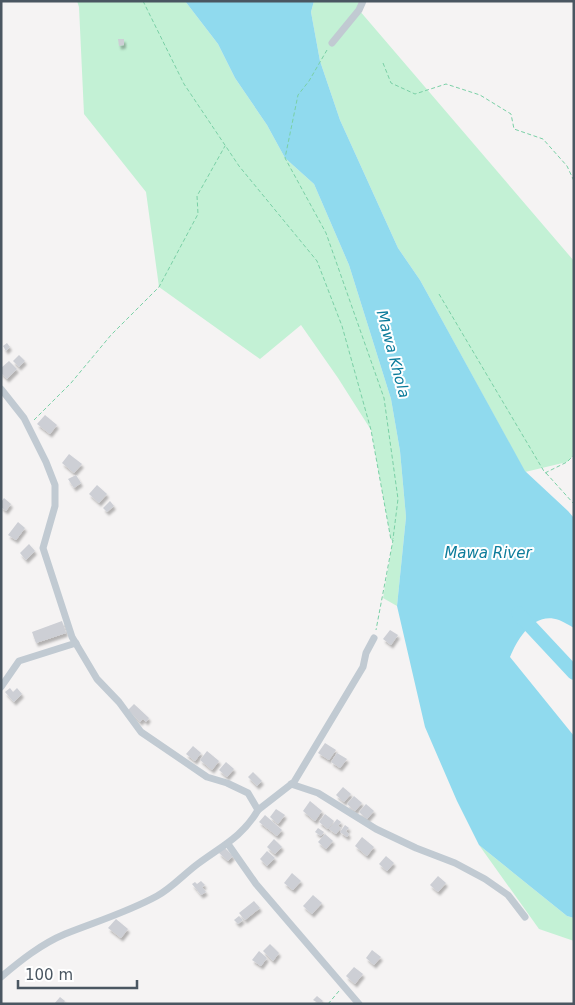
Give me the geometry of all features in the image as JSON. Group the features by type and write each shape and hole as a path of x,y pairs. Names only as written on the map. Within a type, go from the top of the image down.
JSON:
{"street":[{"path":"332,43 359,10 363,1"},
{"path":"1,389 24,418 55,485 54,506 43,548 62,609 76,643 97,679 141,732 207,777 227,782 248,793 258,810"},
{"path":"1,977 23,959 63,935 158,896 199,863 228,844 251,821 258,810 294,782 363,667 366,652 374,638"},
{"path":"1,687 20,661 76,643"},
{"path":"291,784 318,793 376,829 416,848 455,863 485,879 508,895 525,917"},
{"path":"228,844 256,884 360,1004"}],"path":[{"path":"142,1 184,84 225,146 239,166 317,261 342,326 371,430 391,540 393,540"},
{"path":"332,43 309,81 298,95 285,158 326,233 384,398 398,499 393,540 374,638"},
{"path":"384,63 391,83 415,94 446,84 480,95 511,114 514,128 543,139 567,166 574,181"},
{"path":"28,426 71,383 110,335 159,287 198,214 196,196 225,146"},
{"path":"439,294 545,473 574,504"},
{"path":"545,473 567,462 574,455"},
{"path":"328,1004 344,985"}],"green space":[{"path":"77,1 185,1 218,44 235,78 267,125 285,158 314,184 349,265 391,399 400,451 406,517 397,606 383,598 393,540 391,540 371,430 301,325 260,359 159,287 146,192 84,114 79,7"},
{"path":"314,1 362,1 359,10 574,261 574,455 567,462 525,472 420,280 398,248 340,120 320,61 311,12"},
{"path":"479,845 567,916 574,918 574,941 539,929"}],"water":[{"name":"Mawa River","path":"185,1 314,1 311,12 320,61 340,120 398,248 420,280 525,471 574,518 574,628 559,620 542,619 528,628 522,635 510,657 574,736 574,918 567,916 479,845 457,801 425,727 397,606 406,517 400,451 391,399 349,265 314,184 285,158 267,125 235,78 218,44"}],"building":[{"path":"118,39 124,39 124,45 119,46"},
{"path":"7,343 10,347 6,351 3,346"},
{"path":"19,355 25,361 19,367 13,361"},
{"path":"9,361 17,369 7,379 1,373 1,368"},
{"path":"45,415 57,425 50,434 37,424"},
{"path":"69,454 82,464 74,473 62,463"},
{"path":"76,475 81,483 74,488 68,479"},
{"path":"97,485 107,494 99,503 89,494"},
{"path":"4,498 11,504 6,511 1,507 1,502"},
{"path":"110,501 114,506 107,512 103,508"},
{"path":"18,522 25,528 16,540 8,535"},
{"path":"29,544 35,551 26,560 20,553"},
{"path":"62,621 66,633 36,643 32,632"},
{"path":"390,630 398,635 391,645 383,639"},
{"path":"10,688 13,692 17,688 22,694 14,702 5,692"},
{"path":"134,704 149,718 146,722 143,719 140,722 128,710"},
{"path":"325,743 336,750 329,760 318,753"},
{"path":"193,746 201,753 195,761 186,754"},
{"path":"207,751 219,761 212,770 200,760"},
{"path":"337,753 347,759 340,768 331,762"},
{"path":"226,762 234,769 227,777 219,770"},
{"path":"253,772 262,781 257,786 248,777"},
{"path":"343,787 351,794 344,802 336,795"},
{"path":"354,796 362,803 355,811 347,804"},
{"path":"310,801 322,811 315,821 303,811"},
{"path":"366,804 374,811 367,819 359,812"},
{"path":"276,809 285,815 278,824 270,817"},
{"path":"325,814 334,821 328,829 319,822"},
{"path":"265,815 282,830 277,836 259,822"},
{"path":"337,819 341,822 338,826 341,828 336,834 329,829"},
{"path":"345,825 349,828 346,831 349,834 347,837 340,832"},
{"path":"318,828 324,832 321,836 315,832"},
{"path":"325,834 333,841 326,849 318,842"},
{"path":"362,837 374,847 367,856 355,846"},
{"path":"274,839 282,847 275,854 267,847"},
{"path":"224,847 233,856 228,861 219,853"},
{"path":"267,851 275,858 267,866 260,859"},
{"path":"386,856 394,863 387,871 379,864"},
{"path":"292,873 301,881 293,890 284,883"},
{"path":"438,876 446,883 438,892 430,885"},
{"path":"201,881 205,885 202,887 206,892 201,895 192,884 195,882 197,884"},
{"path":"313,895 322,903 312,914 303,906"},
{"path":"254,901 260,908 245,920 239,913"},
{"path":"239,916 243,920 238,924 234,920"},
{"path":"116,919 128,929 121,938 108,928"},
{"path":"270,944 279,953 273,961 263,951"},
{"path":"372,950 381,957 374,965 366,958"},
{"path":"259,951 267,958 261,966 252,960"},
{"path":"354,967 363,974 355,984 346,976"},
{"path":"317,996 323,1001 320,1004 313,1000"},
{"path":"60,997 65,1001 63,1004 54,1004"}],"waterway":[{"name":"Mawa Khola","path":"518,613 574,673"}]}
